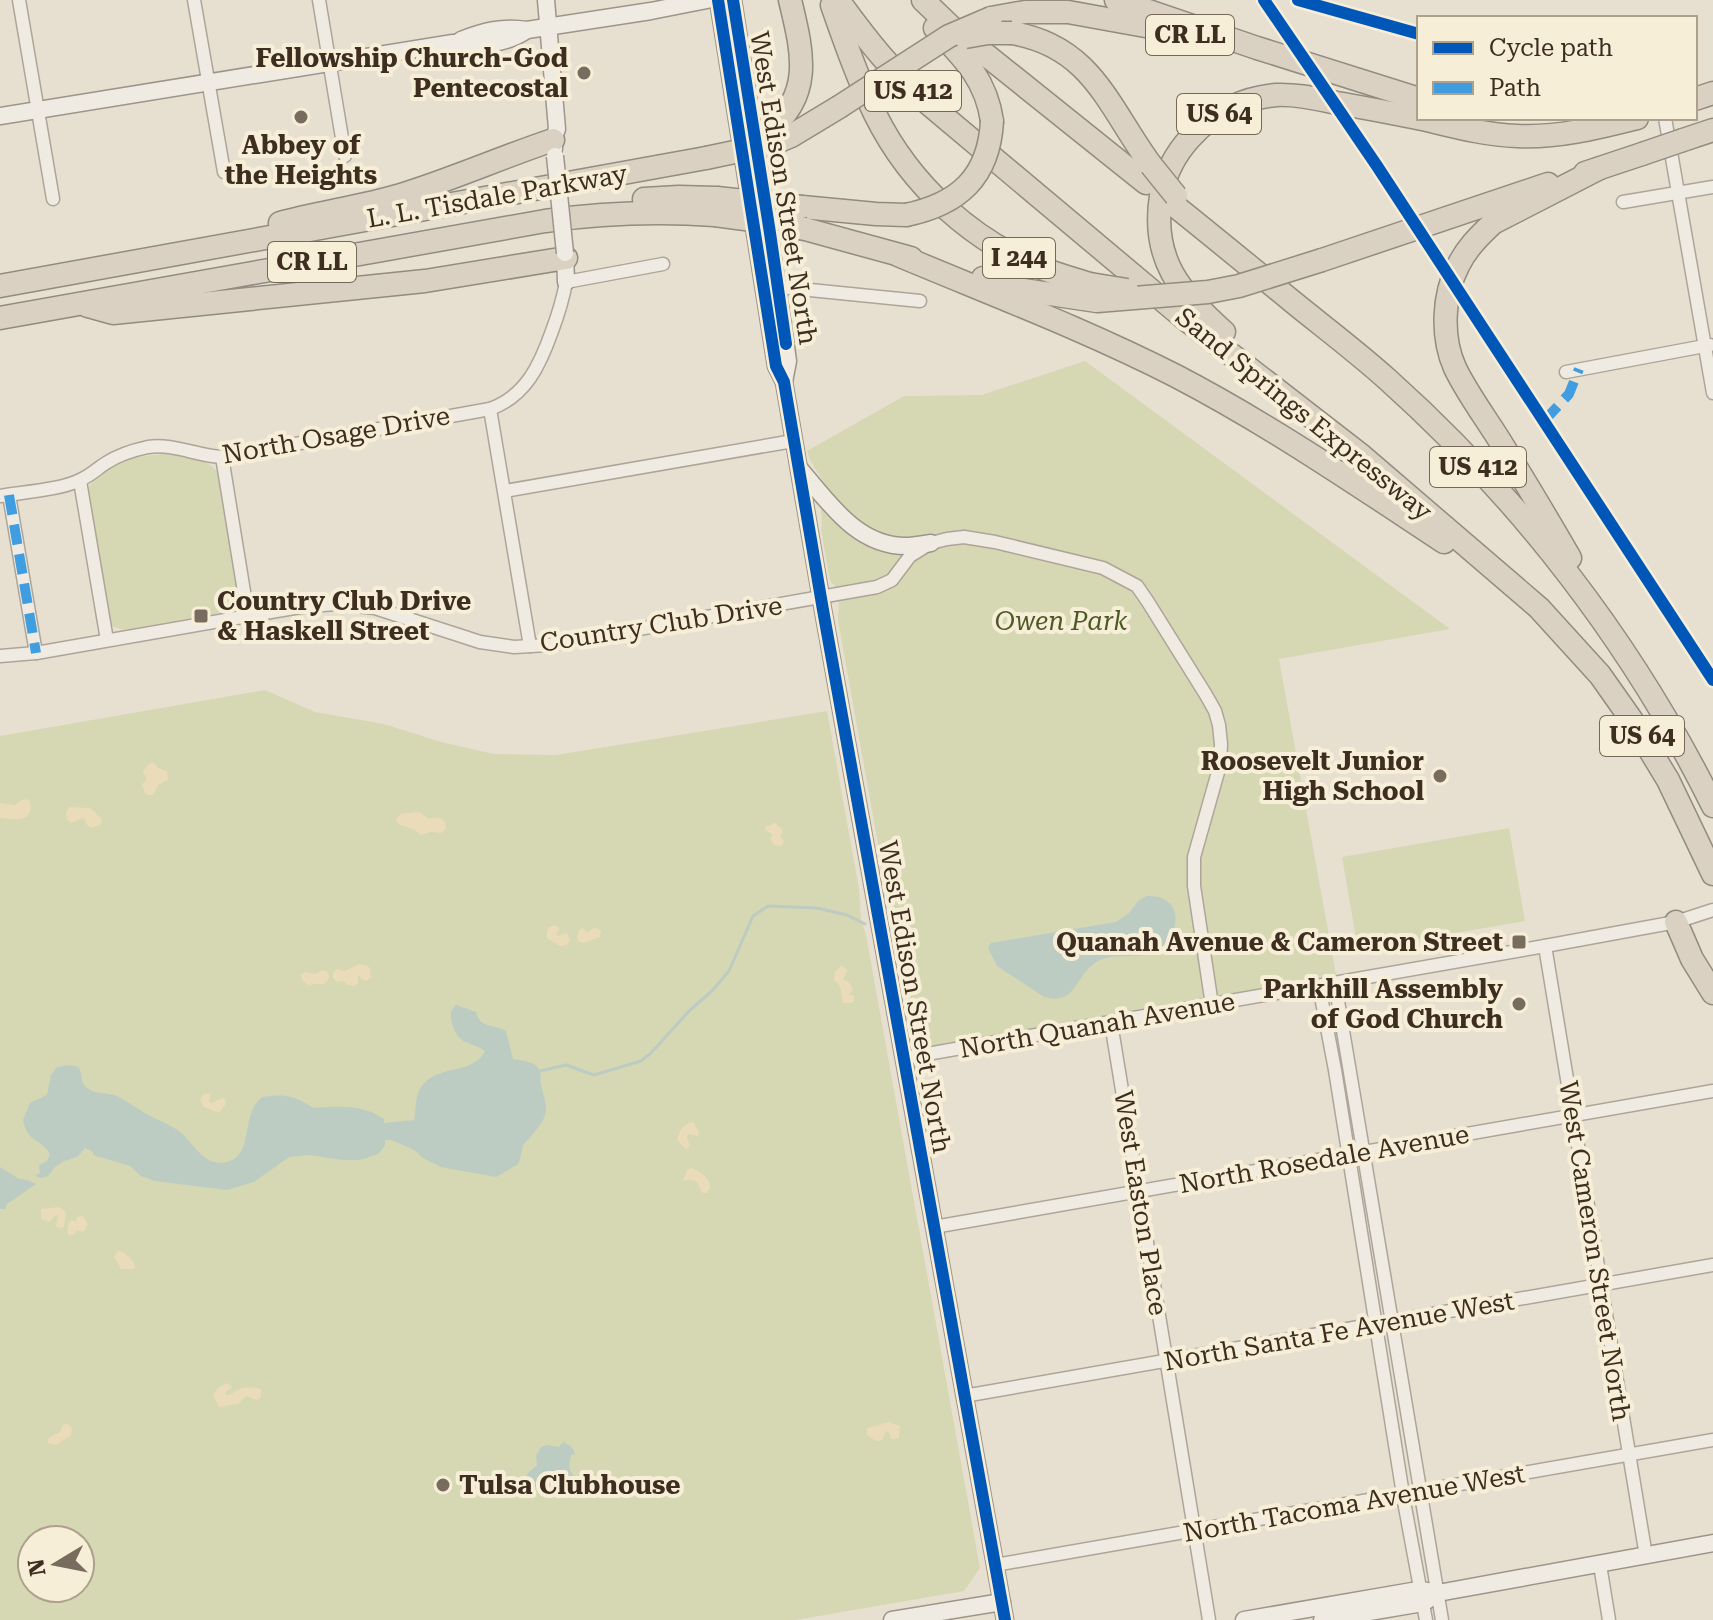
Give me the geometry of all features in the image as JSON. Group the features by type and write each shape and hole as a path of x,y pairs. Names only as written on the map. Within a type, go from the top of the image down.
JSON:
{"highway":[{"name":"I 244","path":"830,0 875,114 897,152 922,184 973,230 1001,248 1094,292"},
{"name":"Sand Springs Expressway","path":"838,0 870,45 900,79 1184,318 1362,456 1548,617 1600,675 1656,757 1710,867"},
{"path":"804,218 906,215 933,208 948,202 969,183 985,158 992,121 989,101 980,81 909,0"},
{"name":"US 412","path":"923,0 950,26 1149,174 1202,227 1388,379 1464,452 1539,536 1629,659"},
{"path":"1116,0 1417,98"},
{"path":"706,158 752,141 774,127 788,110 799,86 802,70 801,45 791,1"},
{"name":"CR LL","path":"923,53 949,36 991,18 1025,12 1068,12 1257,48"},
{"path":"923,53 976,34 1012,33 1052,44 1087,71 1149,174"},
{"name":"L. L. Tisdale Parkway","path":"0,286 772,144 791,136 923,53"},
{"name":"US 64","path":"1362,456 1195,307 1170,270 1164,252 1159,216 1163,187 1185,142 1198,128 1225,110 1254,99 1295,95 1417,118"},
{"name":"US 64","path":"1424,120 1515,136 1555,136 1629,120"},
{"path":"1498,120 1554,125 1629,120"},
{"path":"898,255 1023,290 1208,292 1239,286 1322,260 1713,130"},
{"path":"136,261 317,213 397,196 554,148"},
{"name":"US 64","path":"1598,169 1493,223 1476,240 1457,266 1449,291 1446,333 1459,377 1540,505 1671,728 1713,806"},
{"name":"L. L. Tisdale Parkway","path":"0,318 545,221 645,198 679,197 716,207 804,218"},
{"path":"804,218 1082,333 1187,383 1289,440 1522,593"},
{"path":"79,303 113,313 425,281 565,255"},
{"path":"1676,922 1692,959 1713,993"}],"main road":[{"path":"535,0 537,29 557,129 554,148 566,282"},
{"path":"537,29 546,0"},
{"path":"0,116 453,43 484,31 537,29 707,0"},
{"name":"West Edison Street North","path":"718,0 770,286"},
{"name":"West Edison Street North","path":"733,0 770,286 776,366 784,382 1005,1620"},
{"path":"797,466 838,514 858,531 879,541 904,546 931,543"},
{"path":"1322,1620 1713,1543"},
{"path":"1255,1619 1427,1601"},
{"path":"892,1620 1002,1602"}],"street":[{"path":"19,0 53,199"},
{"path":"194,0 224,172"},
{"path":"319,0 345,156"},
{"path":"1665,120 1709,346 1713,393"},
{"path":"1623,202 1713,187"},
{"path":"530,646 490,409 508,400 536,371 560,308 566,282 663,264"},
{"path":"770,286 920,301"},
{"path":"1566,372 1709,346"},
{"name":"North Osage Drive","path":"4,495 80,481 109,461 150,447 222,457 490,409"},
{"path":"505,491 793,441"},
{"path":"222,457 248,616"},
{"path":"80,481 107,640"},
{"path":"4,495 36,653"},
{"path":"931,543 964,537 995,542 1103,568 1121,576 1137,586 1206,695 1217,718 1220,765 1194,857 1194,886 1212,1005"},
{"name":"Country Club Drive","path":"0,656 36,653 319,604 356,605 396,613 480,642 514,647 548,645 877,587 892,580 910,556 931,543"},
{"name":"North Quanah Avenue","path":"904,1058 1545,946 1676,922 1713,910"},
{"name":"West Cameron Street North","path":"1545,946 1646,1556"},
{"path":"1335,983 1420,1491 1427,1601"},
{"path":"1319,986 1403,1494 1427,1601 1442,1620"},
{"name":"West Easton Place","path":"1111,1023 1209,1620"},
{"name":"North Rosedale Avenue","path":"934,1227 1713,1091"},
{"name":"North Santa Fe Avenue West","path":"964,1396 1713,1265"},
{"name":"North Tacoma Avenue West","path":"995,1565 1713,1440"},
{"path":"1600,1565 1609,1620"}],"green space":[{"name":"Owen Park","path":"1085,361 1450,629 1279,659 1336,975 918,1048 913,1039 838,620 839,602 830,580 821,530 821,504 826,486 807,451 904,396 982,395"},
{"path":"164,454 199,460 217,471 239,603 233,611 124,630 111,626 88,490 101,473 120,462"},
{"path":"265,690 315,712 384,724 494,754 556,755 827,711 859,889 861,920 980,1568 964,1591 796,1620 0,1620 0,736"},
{"path":"1509,828 1525,921 1358,950 1342,857"}],"sand":[{"path":"150,763 167,771 168,780 158,785 153,795 147,795 142,784 147,778 143,771"},
{"path":"25,799 30,801 26,817 0,818 0,803 15,805"},
{"path":"69,807 90,808 102,819 100,825 91,828 82,818 71,823 66,813"},
{"path":"417,812 429,819 441,818 446,824 445,830 421,835 398,824 396,820 400,814"},
{"path":"774,822 783,832 780,837 784,841 782,846 774,845 772,834 765,830"},
{"path":"556,925 560,929 557,936 567,933 570,940 567,945 560,946 547,938 549,927"},
{"path":"595,927 601,931 600,937 579,942 579,930 583,928 587,933"},
{"path":"359,964 370,968 371,977 367,981 358,975 358,984 353,986 333,978 336,969 345,971"},
{"path":"841,966 848,970 843,979 850,983 853,990 849,994 854,996 851,1003 843,1003 840,986 834,980 835,972"},
{"path":"323,970 328,972 329,978 324,984 309,986 302,980 304,972 315,974"},
{"path":"204,1094 211,1094 211,1103 223,1098 226,1100 219,1113 204,1107 200,1099"},
{"path":"693,1122 698,1136 688,1134 690,1146 686,1149 677,1140 682,1128"},
{"path":"691,1168 709,1182 707,1193 702,1192 696,1182 683,1180"},
{"path":"59,1207 66,1212 64,1227 56,1226 56,1215 49,1222 41,1219 41,1209"},
{"path":"83,1216 88,1224 85,1230 68,1235 71,1220 76,1222 77,1217"},
{"path":"118,1251 130,1258 134,1269 121,1269 114,1257"},
{"path":"226,1383 232,1387 226,1395 242,1388 253,1388 261,1389 261,1397 257,1400 246,1396 238,1404 219,1407 213,1395"},
{"path":"889,1422 900,1426 899,1438 891,1439 886,1431 880,1441 867,1435 867,1428"},
{"path":"67,1423 72,1428 71,1435 56,1445 48,1443 47,1439 60,1432"}],"shaded area":[{"path":"1147,896 1158,897 1172,906 1175,922 1169,939 1162,947 1146,955 1099,960 1062,998 1044,997 997,966 988,948 991,943 1116,922"},
{"path":"456,1005 476,1012 483,1023 506,1031 513,1059 533,1064 540,1072 546,1107 544,1117 524,1145 518,1164 496,1177 441,1167 392,1140 385,1140 385,1146 378,1154 360,1160 309,1155 289,1157 254,1182 227,1190 155,1181 141,1176 130,1166 93,1155 85,1148 77,1157 55,1167 48,1176 35,1176 40,1173 39,1165 47,1161 50,1154 31,1137 23,1120 30,1103 47,1095 51,1075 57,1067 68,1065 79,1068 82,1081 90,1090 123,1099 176,1129 207,1159 221,1163 230,1161 242,1149 251,1114 262,1097 289,1096 313,1108 359,1108 376,1114 384,1119 384,1123 414,1120 418,1093 426,1081 472,1064 485,1051 457,1036 451,1015"},
{"path":"0,1167 19,1179 36,1184 7,1204 5,1209 0,1209"},
{"path":"563,1442 571,1446 575,1454 571,1455 569,1465 576,1478 575,1488 566,1491 553,1479 539,1487 530,1484 526,1478 537,1466 536,1456 541,1447 559,1447"}],"waterway":[{"path":"540,1071 566,1065 594,1075 641,1061 729,971 753,916 768,906 817,908 847,915 865,924"}],"marked path":[{"path":"1544,421 1569,394 1579,369"},
{"path":"9,495 36,653"}],"cycle path":[{"path":"718,0 776,366 784,382 1005,1620"},
{"path":"733,0 786,344"},
{"path":"1264,0 1377,166 1713,680"},
{"path":"1298,0 1417,33"}],"place":[{"name":"Fellowship Church-God Pentecostal","path":"584,73"},
{"name":"Abbey of the Heights","path":"301,117"},
{"name":"Country Club Drive & Haskell Street","path":"201,616"},
{"name":"Roosevelt Junior High School","path":"1440,776"},
{"name":"Quanah Avenue & Cameron Street","path":"1519,942"},
{"name":"Parkhill Assembly of God Church","path":"1519,1004"},
{"name":"Tulsa Clubhouse","path":"443,1485"}]}
